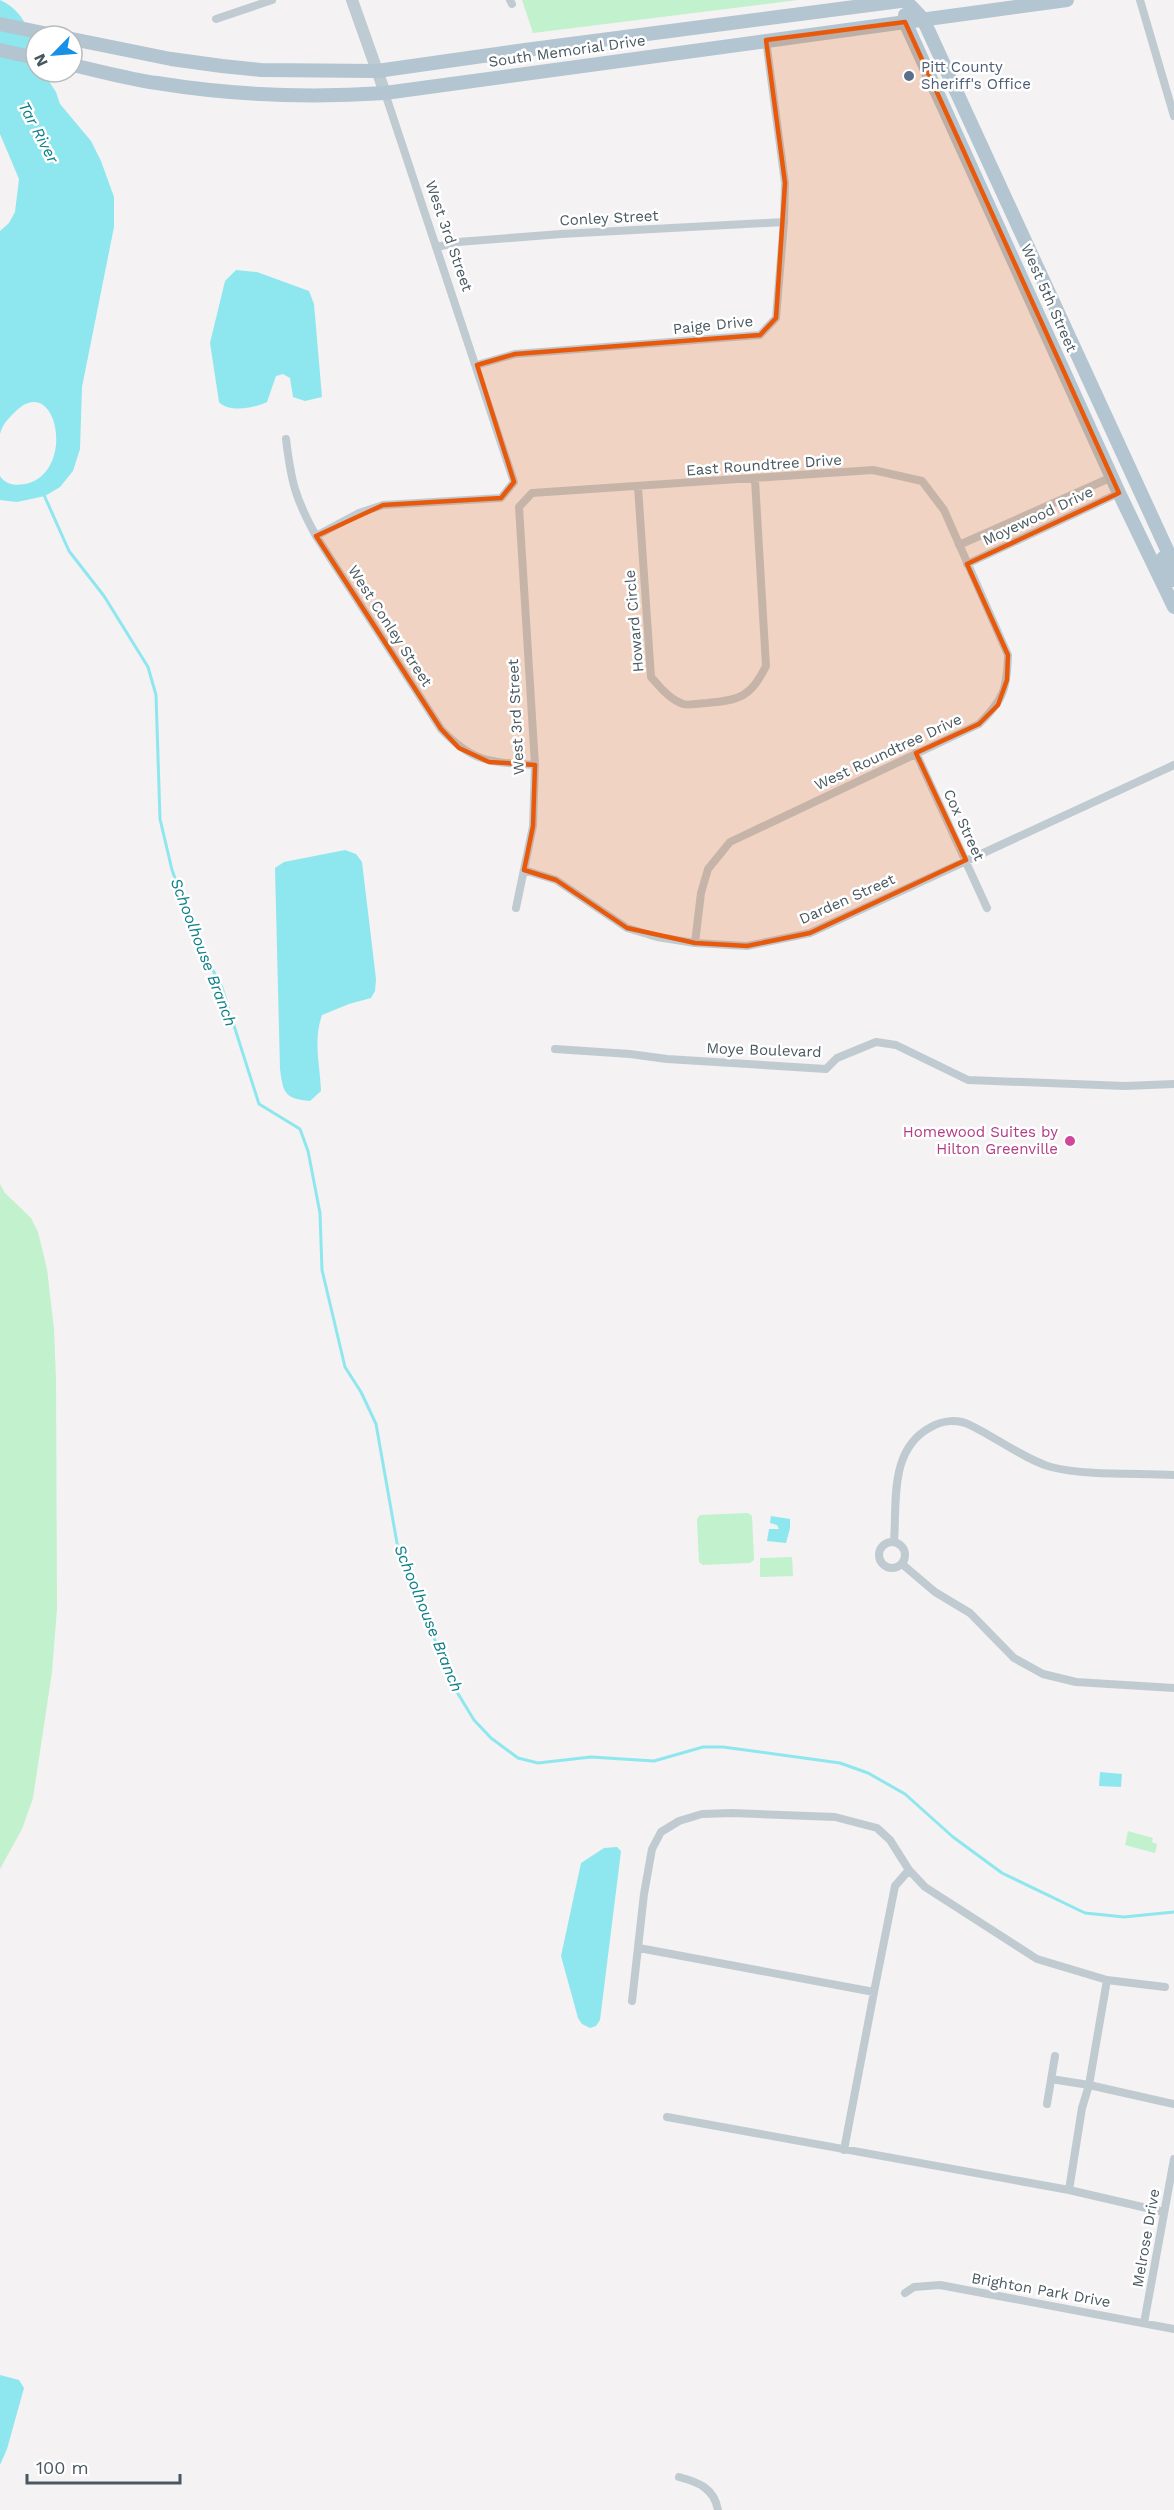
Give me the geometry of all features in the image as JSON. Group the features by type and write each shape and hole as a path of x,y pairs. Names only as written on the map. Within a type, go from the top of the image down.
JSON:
{"main road":[{"name":"South Memorial Drive","path":"84,41 171,59 261,70 377,71 906,0"},
{"name":"West 5th Street","path":"906,0 923,19 1170,548 1174,566"},
{"name":"West 5th Street","path":"906,0 905,22 1119,493 1172,591 1174,607"},
{"name":"South Memorial Drive","path":"84,68 157,83 232,91 354,95 385,93 1067,0"},
{"path":"0,24 24,29"},
{"path":"0,50 24,55"},
{"path":"1112,477 1119,475 1125,479 1172,591"}],"street":[{"path":"216,19 272,0"},
{"name":"West 3rd Street","path":"316,536 359,513 383,505 501,498 514,482 477,365 352,0"},
{"path":"1140,0 1174,116"},
{"name":"Paige Drive","path":"477,365 515,354 760,335 776,318 785,182 766,40"},
{"name":"Conley Street","path":"437,247 458,242 561,234 784,222"},
{"name":"West Conley Street","path":"286,439 292,483 299,505 316,536 441,729 459,748 489,762 535,765"},
{"name":"East Roundtree Drive","path":"532,493 755,480 873,470 922,481 944,510 959,545"},
{"name":"Moyewood Drive","path":"959,545 1112,477"},
{"name":"Howard Circle","path":"638,487 651,677 664,693 684,704 726,701 743,696 756,686 765,666 755,480"},
{"name":"West 3rd Street","path":"516,908 533,826 535,765 518,508 532,493"},
{"name":"Moyewood Drive","path":"967,564 1119,493"},
{"name":"West Roundtree Drive","path":"695,943 701,893 708,868 729,842 979,724 998,705 1007,680 1008,655 959,545"},
{"name":"Cox Street","path":"916,753 987,908"},
{"name":"Darden Street","path":"524,870 556,880 627,928 657,937 695,943 747,946 810,933 1174,765"},
{"name":"Moye Boulevard","path":"555,1049 667,1059 826,1068 837,1058 876,1042 896,1045 968,1080 1125,1086 1174,1084"},
{"path":"894,1542 898,1475 904,1451 921,1433 944,1422 967,1423 1048,1466 1068,1470 1174,1475"},
{"path":"894,1542 902,1545 905,1552 902,1564 891,1568 881,1561 880,1549 886,1543 894,1542"},
{"path":"902,1564 935,1592 970,1613 1014,1658 1043,1674 1076,1682 1174,1688"},
{"path":"633,2001 644,1894 652,1849 661,1832 679,1821 702,1814 732,1813 835,1817 877,1828 890,1840 909,1870 925,1887 1038,1959 1107,1980 1165,1987"},
{"path":"844,2150 895,1886 909,1870"},
{"path":"639,1948 874,1992"},
{"path":"1069,2190 1082,2108 1089,2085 1107,1980"},
{"path":"1047,2104 1055,2056"},
{"path":"1051,2079 1174,2104"},
{"path":"667,2118 1069,2190 1164,2212"},
{"name":"Melrose Drive","path":"1144,2323 1174,2159"},
{"name":"Brighton Park Drive","path":"905,2293 914,2287 940,2285 1174,2329"},
{"path":"679,2477 701,2482 716,2503 718,2510"}],"highlighted area":[{"path":"905,22 1119,493 967,564 1008,655 1007,680 998,705 979,724 916,753 966,860 810,933 747,946 695,943 627,928 556,880 524,870 533,826 535,765 489,762 459,748 441,729 316,536 383,505 501,498 514,482 477,365 515,354 760,335 776,318 785,183 766,40"}],"green space":[{"path":"522,0 798,0 533,33"},
{"path":"0,1184 5,1193 31,1218 38,1232 47,1269 54,1329 56,1381 57,1608 52,1672 33,1798 22,1829 0,1869"},
{"path":"748,1513 752,1516 754,1560 750,1563 703,1565 699,1562 697,1519 700,1515"},
{"path":"792,1557 793,1576 760,1577 760,1558"},
{"path":"1128,1831 1153,1838 1152,1842 1157,1844 1155,1853 1125,1845"}],"water":[{"name":"Tar River","path":"0,0 10,5 25,24 24,84 51,84 60,104 91,141 114,197 114,227 82,387 80,449 73,471 60,487 45,496 17,502 0,500 0,476 6,482 13,484 29,483 44,474 52,460 56,444 55,427 50,413 42,404 30,403 16,411 4,424 0,434 0,231 9,223 15,212 19,179 0,134"},
{"path":"236,270 257,272 309,291 314,304 322,397 305,401 293,397 290,378 283,374 276,376 267,402 249,408 235,408 219,402 210,343 225,281"},
{"path":"345,850 356,854 362,862 376,979 375,991 371,998 322,1015 317,1043 321,1091 310,1101 295,1099 284,1089 280,1069 275,868 284,862"},
{"path":"771,1516 790,1519 786,1543 767,1541 769,1529 779,1529 777,1525 770,1523"},
{"path":"1100,1772 1122,1774 1121,1787 1099,1786"},
{"path":"617,1847 621,1851 600,2020 596,2026 590,2028 582,2024 578,2018 561,1956 581,1863 604,1848"},
{"path":"0,2375 19,2380 24,2388 7,2449 0,2465"}],"waterway":[{"name":"Schoolhouse Branch","path":"44,495 69,551 104,596 148,667 156,695 160,819 172,870 198,941 222,988 259,1104 300,1129 308,1151 320,1213 322,1270 345,1367 361,1392 376,1424 397,1543 416,1585 429,1626 457,1692 474,1720 491,1738 518,1758 538,1763 591,1757 654,1761 703,1747 723,1747 840,1763 868,1773 905,1794 953,1837 1002,1873 1085,1913 1124,1917 1174,1912"}],"place":[{"name":"Pitt County Sheriff's Office","path":"909,76"},
{"name":"Homewood Suites by Hilton Greenville","path":"1070,1141"}]}
